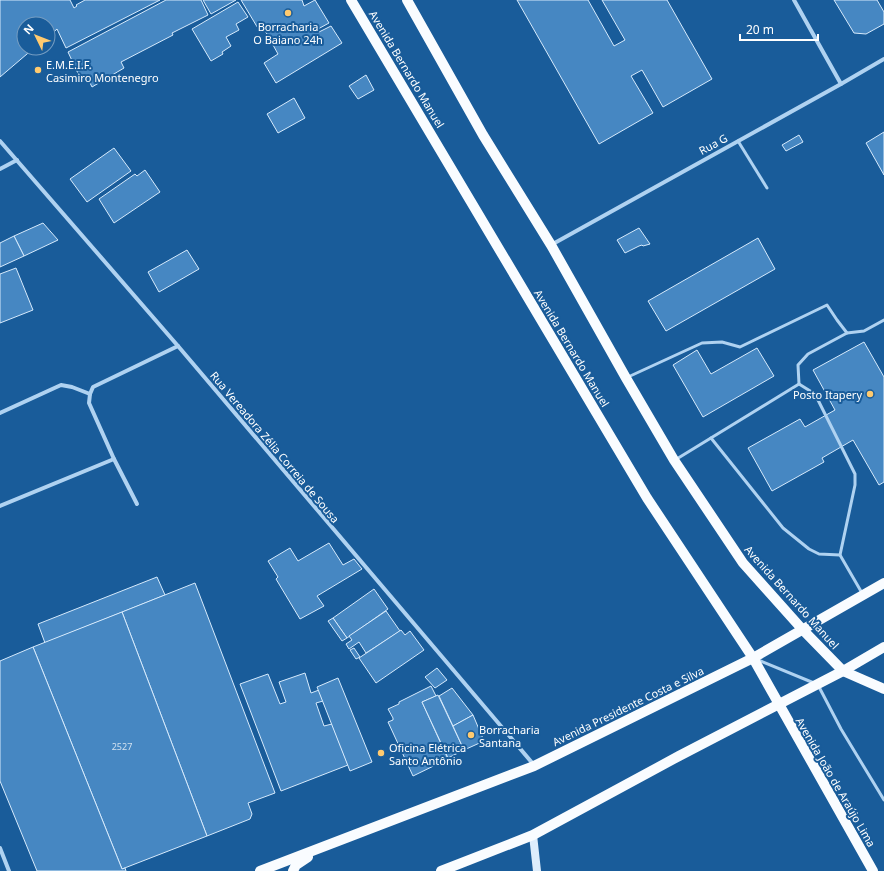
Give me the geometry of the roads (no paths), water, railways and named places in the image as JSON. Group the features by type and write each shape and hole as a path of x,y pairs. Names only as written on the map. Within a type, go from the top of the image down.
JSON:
{"main road":[{"name":"Avenida Bernardo Manuel","path":"351,0 647,498 753,658 778,704"},
{"name":"Avenida Bernardo Manuel","path":"407,0 483,135 551,245 674,460 743,563 802,629 843,671"},
{"name":"Avenida Presidente Costa e Silva","path":"260,871 534,766 753,658 884,583"},
{"path":"441,871 533,835 884,648"},
{"path":"843,671 884,689"},
{"name":"Avenida João de Araújo Lima","path":"778,704 873,871"},
{"path":"293,871 296,865 325,846"}],"street":[{"path":"794,0 840,84"},
{"name":"Rua G","path":"551,245 884,59"},
{"name":"Rua Vereadora Zélia Correia de Sousa","path":"0,141 178,346 534,766"},
{"path":"0,169 17,160"},
{"path":"137,504 114,459 89,403 90,394 93,387 178,346"},
{"path":"0,413 62,385 90,394"},
{"path":"0,506 114,459"},
{"path":"533,835 537,871"},
{"path":"0,848 9,871"}],"lane":[{"path":"738,141 767,188"},
{"path":"626,378 702,343 722,342 740,347 827,304 847,333"},
{"path":"799,384 798,365 808,354 847,333 864,331 884,320"},
{"path":"674,460 799,384"},
{"path":"799,384 815,394 855,474 856,485 840,555 863,594"},
{"path":"712,438 783,528 809,549 819,554 840,555"},
{"path":"753,658 818,684 842,729 884,800"}],"place":[{"name":"Borracharia O Baiano 24h","path":"288,13"},
{"name":"E.M.E.I.F. Casimiro Montenegro","path":"38,70"},
{"name":"Posto Itapery","path":"870,394"},
{"name":"Borracharia Santana","path":"471,735"},
{"name":"Oficina Elétrica Santo Antônio","path":"381,753"}]}
